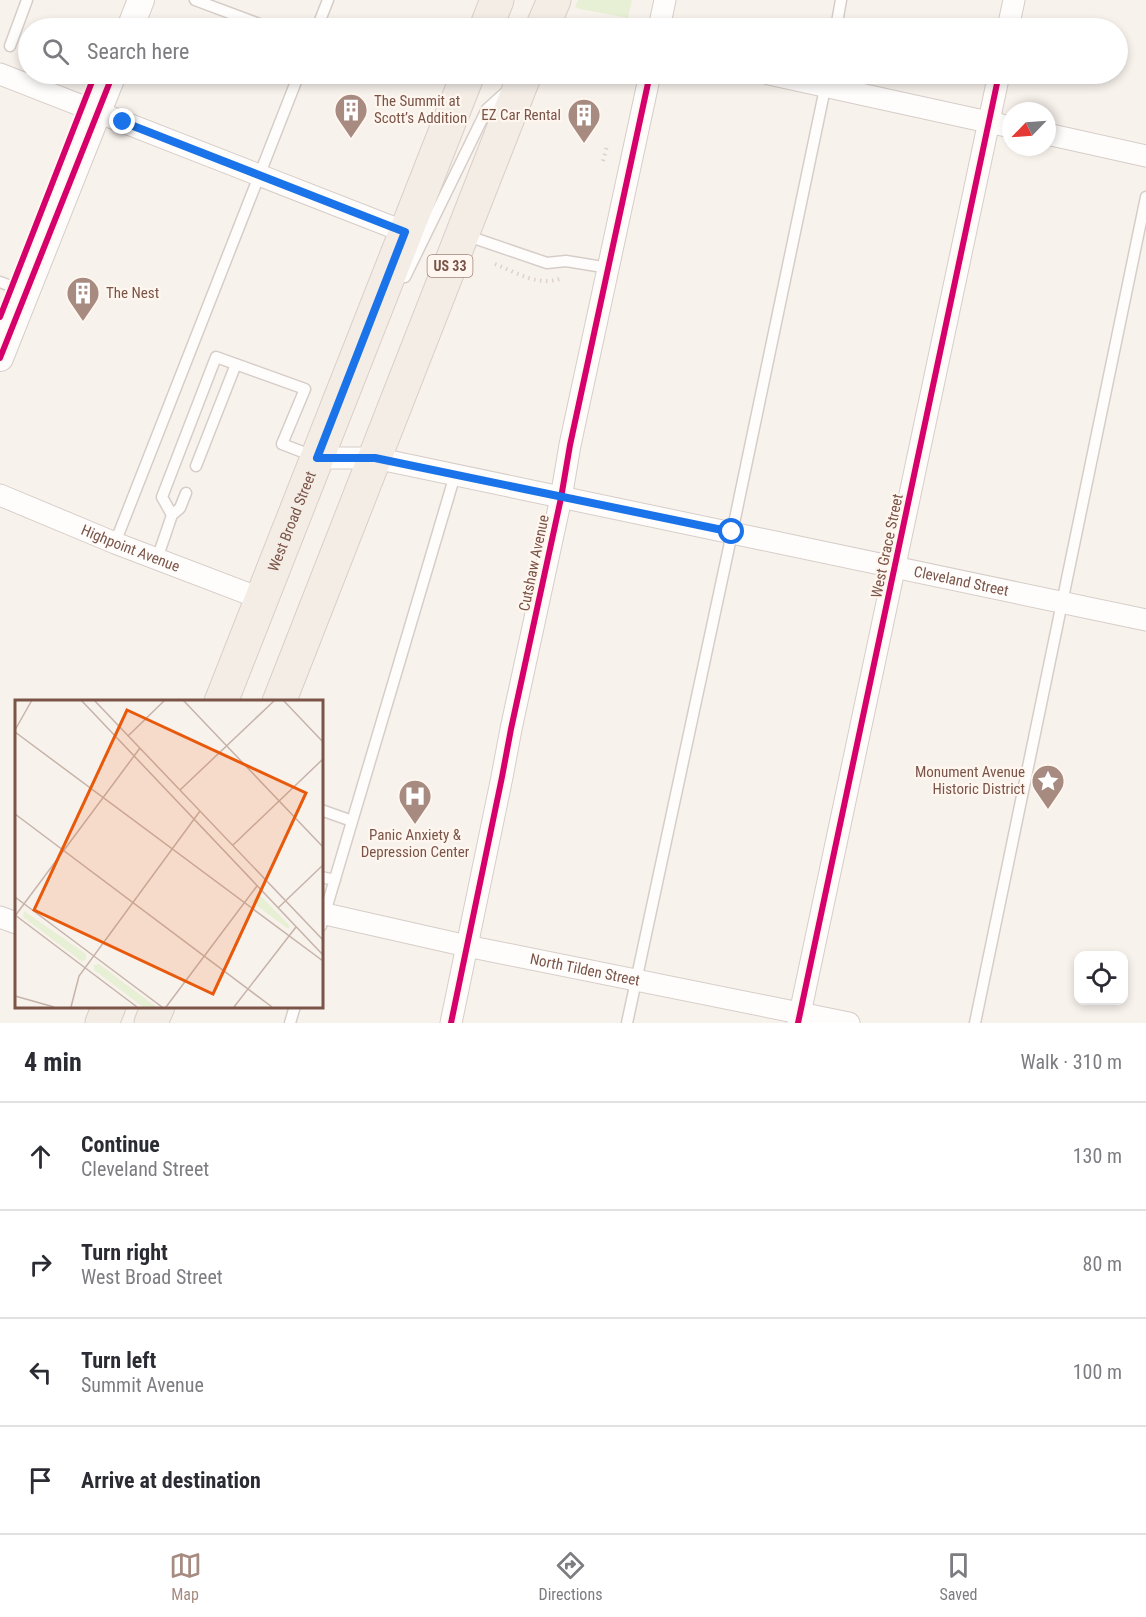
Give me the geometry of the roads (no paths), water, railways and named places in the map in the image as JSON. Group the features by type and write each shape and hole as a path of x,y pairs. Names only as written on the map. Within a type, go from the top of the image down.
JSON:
{"main road":[{"path":"490,18 497,0"},
{"name":"West Broad Street","path":"222,700 464,84"},
{"name":"US 33","path":"280,700 520,84"},
{"path":"102,1023 108,1008"},
{"path":"151,1023 157,1008"}],"street":[{"path":"134,18 141,0"},
{"path":"661,18 665,0"},
{"path":"1010,18 1014,0"},
{"path":"0,74 18,81"},
{"path":"26,84 405,232"},
{"path":"0,358 109,84"},
{"name":"Cutshaw Avenue","path":"451,1023 570,446 648,84"},
{"path":"842,84 1002,125"},
{"name":"West Grace Street","path":"799,1018 997,84"},
{"path":"1056,136 1146,156"},
{"name":"Cleveland Street","path":"317,458 375,458 1146,620"},
{"name":"Highpoint Avenue","path":"0,495 115,543 262,599"},
{"path":"0,917 15,923"},
{"name":"North Tilden Street","path":"322,918 636,980 799,1018 849,1023"}],"lane":[{"path":"20,18 27,0"},
{"path":"195,0 243,18"},
{"path":"321,18 328,0"},
{"path":"838,18 841,0"},
{"path":"10,46 18,24"},
{"path":"115,543 295,84"},
{"path":"375,310 402,282 487,109 514,84"},
{"path":"627,1023 826,84"},
{"path":"975,1023 1146,197"},
{"path":"462,234 547,263 566,261 609,268"},
{"path":"0,282 26,292"},
{"path":"172,515 162,497 216,357 305,389 282,444 317,458"},
{"path":"196,466 236,364"},
{"path":"322,918 455,475"},
{"path":"157,559 172,515 180,508 186,493"},
{"path":"322,810 352,821"},
{"path":"322,877 335,880"}],"place":[{"name":"The Summit at Scott’s Addition","path":"351,139"},
{"name":"EZ Car Rental","path":"584,144"},
{"name":"The Nest","path":"83,322"},
{"name":"Monument Avenue Historic District","path":"1048,810"},
{"name":"Panic Anxiety & Depression Center","path":"415,825"}]}
